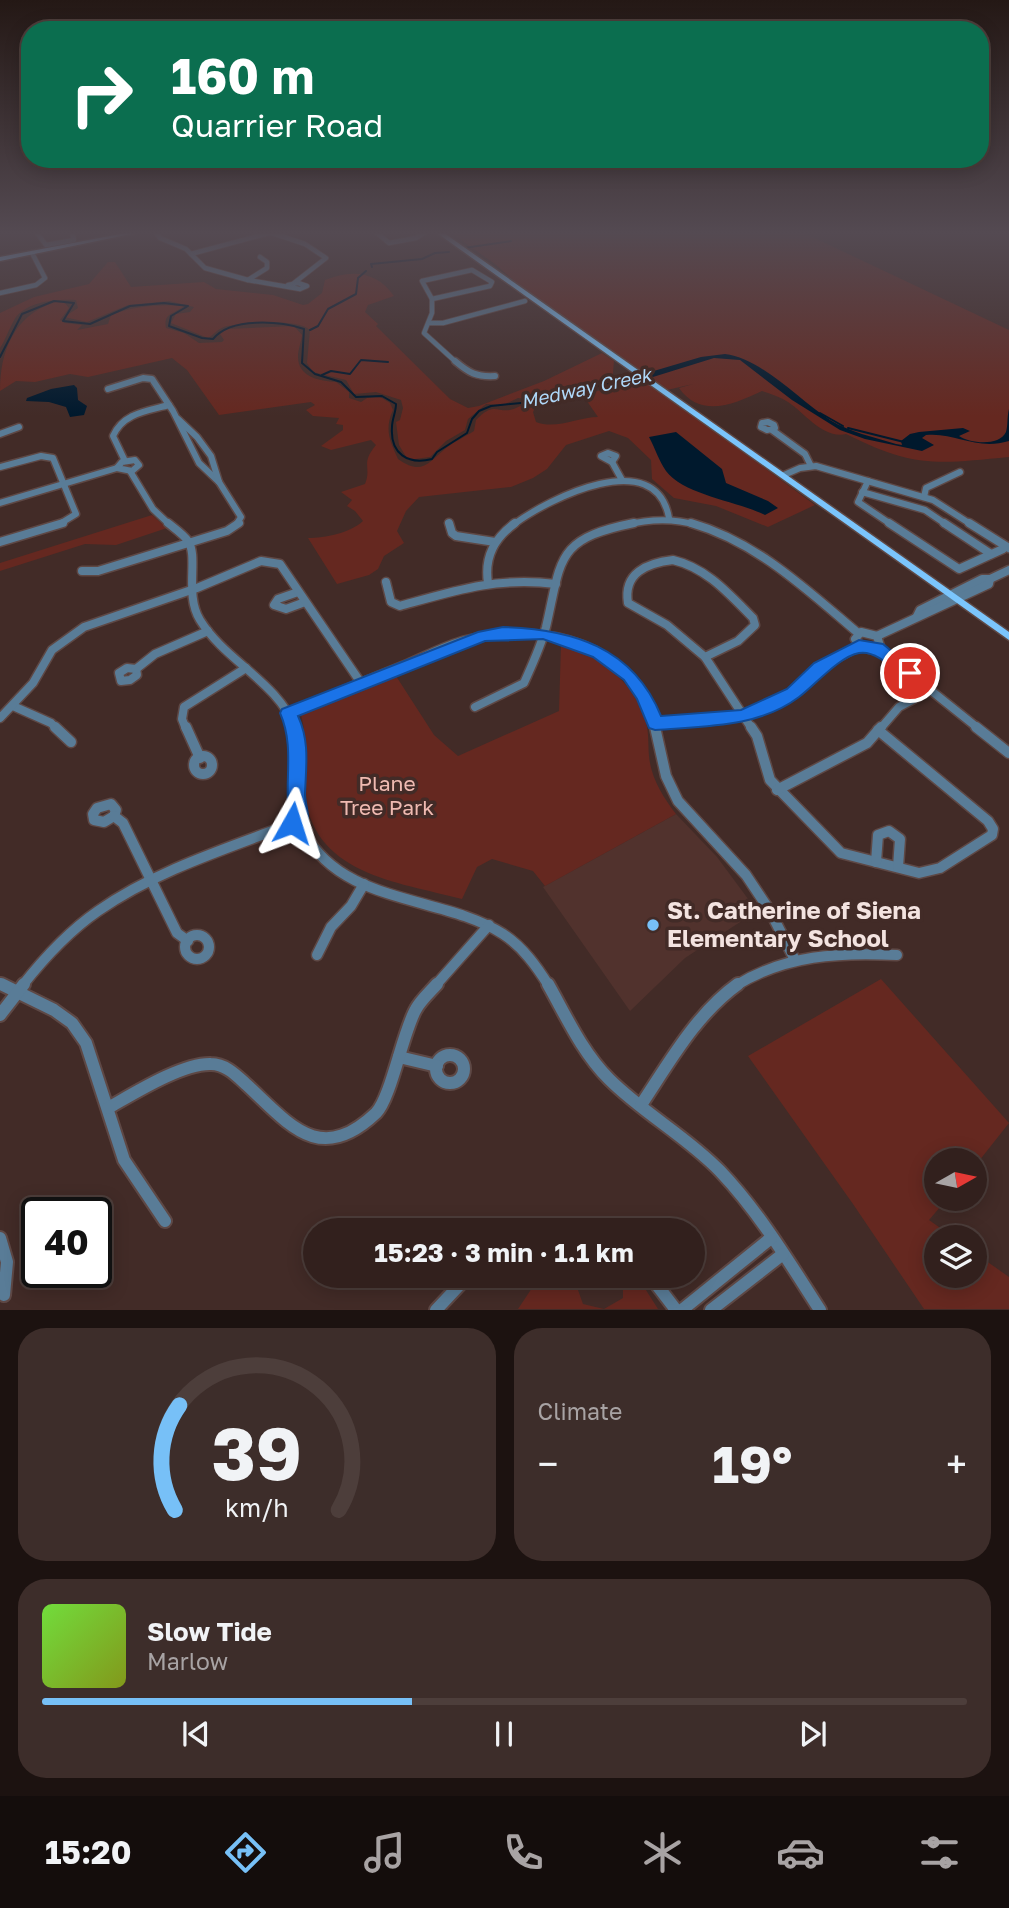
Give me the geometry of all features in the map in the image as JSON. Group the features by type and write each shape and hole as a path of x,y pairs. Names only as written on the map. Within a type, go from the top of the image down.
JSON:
{"main road":[{"path":"526,294 1009,637"},
{"path":"762,461 809,494"}],"street":[{"path":"430,294 433,317 424,331 425,335 470,374 478,377 495,376"},
{"path":"431,299 453,294"},
{"path":"430,322 443,323 533,299"},
{"path":"108,389 116,384 148,378 155,383 178,419 194,454 212,478 219,482"},
{"path":"125,461 113,436 117,425 134,415 169,405"},
{"path":"82,571 98,571 227,531 240,522 241,517 219,482 211,456 197,437 178,419"},
{"path":"0,433 19,427"},
{"path":"772,430 805,454 811,467"},
{"path":"0,467 41,456 51,456 76,513 63,523 0,542"},
{"path":"0,503 117,468 125,461 139,463 130,471 117,468"},
{"path":"612,462 622,480"},
{"path":"784,475 811,467 924,497 1006,548"},
{"path":"130,471 153,509 190,542 190,590 198,617 208,631 280,699 288,713 296,731 299,752 296,797 299,821 311,843 334,866 364,884 461,913 489,925 509,938 527,956 576,1035 607,1077 706,1157 783,1254 820,1310"},
{"path":"924,497 926,488 960,472"},
{"path":"488,583 485,569 495,542 521,517 555,500 622,480 644,482 660,493 667,504 669,518"},
{"path":"868,481 858,502 959,569"},
{"path":"862,492 925,510 991,554"},
{"path":"475,706 524,683 544,634 561,561 566,552 579,541 631,522 669,518 706,525 743,541 858,633 870,632 877,636 881,643 878,648"},
{"path":"449,522 452,533 456,536 495,542"},
{"path":"951,573 1006,548"},
{"path":"0,718 33,683 52,650 73,633 95,622 190,590 233,570 269,560 280,564 361,684"},
{"path":"705,657 738,641 755,625 753,618 697,566 683,561 648,565 636,573 628,582 628,603 667,625 705,657 757,736 770,780 841,853 919,873 940,868 992,835 993,829 988,821 878,730"},
{"path":"877,636 917,616 926,615 953,597 989,584 990,579 1009,570"},
{"path":"386,582 391,602 400,606 457,588 488,583 522,580 556,584"},
{"path":"298,592 278,599 274,606 286,609 305,602"},
{"path":"136,669 155,654 208,631"},
{"path":"858,633 855,639 859,646 878,648 1009,753"},
{"path":"288,713 483,635 544,634 585,646 621,668 645,697 655,723 661,763 670,788 678,801 746,875 770,911 795,960"},
{"path":"655,723 744,716 793,693 820,668 859,646"},
{"path":"200,758 182,719 184,707 246,668"},
{"path":"777,790 867,743 899,707 931,690"},
{"path":"13,706 51,723 71,742"},
{"path":"114,816 123,823 177,933 188,941"},
{"path":"0,1015 63,941 116,899 152,881 299,821"},
{"path":"876,862 878,835 889,831 900,839 898,867"},
{"path":"317,955 331,928 351,906 364,884"},
{"path":"108,1108 152,1083 185,1070 211,1064 230,1070 291,1126 311,1138 335,1138 360,1127 379,1110 415,1008 489,925"},
{"path":"641,1105 703,1019 736,986 795,960 846,953 897,955"},
{"path":"0,984 54,1010 72,1024 86,1042 124,1160 165,1221"},
{"path":"399,1057 437,1066"},
{"path":"0,1238 8,1262 4,1295"},
{"path":"682,1310 771,1238"},
{"path":"711,1310 783,1254"},
{"path":"436,1310 457,1288"},
{"path":"659,1288 676,1310"}],"shaded area":[{"name":"St. Catherine of Siena Elementary School","path":"676,814 717,857 757,911 685,958 630,1011 543,887"}],"green space":[{"path":"46,294 265,294 303,305 321,294 392,294 394,296 368,305 365,312 450,399 468,408 544,381 602,353 614,361 612,383 552,392 533,400 518,398 503,405 486,404 468,419 465,430 446,441 430,457 408,460 399,445 396,422 400,420 403,408 401,400 376,392 354,394 346,380 313,372 307,363 310,330 303,326 270,322 227,326 208,338 171,323 176,314 190,312 194,307 169,301 128,305 87,322 64,317 78,308 76,300 60,300 28,307 16,317 0,348 0,313"},
{"path":"529,294 933,294 1009,330 1009,457 943,462 908,458 846,434 830,433 788,402 762,391 729,404 708,406 697,403 679,388 693,384 667,390"},
{"path":"55,302 64,302 69,308 60,320 82,325 77,330 108,324 111,315 129,310 184,306 170,314 166,319 166,328 184,333 199,343 222,342 224,340 220,334 227,329 294,326 302,335 298,357 299,364 306,373 317,379 336,382 349,392 349,398 361,402 367,398 380,397 390,403 393,410 389,435 393,447 398,459 413,467 424,466 448,446 474,431 476,420 488,410 510,410 538,402 533,412 536,422 544,424 598,417 582,394 646,381 815,505 768,527 716,506 674,498 652,479 651,460 628,438 609,431 566,445 547,469 511,487 419,497 406,511 397,531 404,543 384,556 378,569 369,575 337,584 308,538 337,534 363,521 347,506 352,500 341,492 365,484 367,461 376,445 371,440 331,450 321,446 343,430 343,425 336,424 339,418 313,416 306,410 315,405 311,402 219,415 187,370 172,358 88,377 70,374 35,382 16,381 0,391 6,349 12,337 29,316"},
{"path":"152,515 167,528 116,545 85,544 0,571 0,563"},
{"name":"Plane Tree Park","path":"561,645 602,663 634,696 647,727 652,772 662,794 676,814 545,886 533,871 492,859 477,867 462,899 411,887 361,870 340,857 322,840 310,817 305,789 305,743 301,715 396,676 434,735 458,756 559,711"},
{"path":"881,979 1009,1123 987,1151 987,1148 924,1148 924,1211 937,1211 929,1220 936,1225 924,1225 924,1288 987,1288 987,1261 1009,1277 1009,1309 924,1309 748,1056"},
{"path":"532,1288 577,1288 583,1304 604,1309 518,1309"},
{"path":"623,1288 645,1288 658,1309 604,1309 623,1298"}],"water":[{"path":"725,354 739,357 766,371 830,420 862,434 902,445 901,441 910,434 963,428 970,431 959,436 976,442 991,442 1006,432 1009,409 1009,441 986,444 976,443 947,436 926,435 922,438 934,445 922,451 865,439 840,430 792,400 740,360 714,358 653,377 647,373 701,357"},
{"path":"74,385 77,388 78,400 87,406 84,415 70,417 66,407 49,402 26,401 27,398 51,389"},
{"path":"676,432 722,469 726,483 778,508 765,515 698,492 674,479 666,471 649,437"}],"waterway":[{"path":"310,330 318,326 328,309 356,294"},
{"name":"Medway Creek","path":"0,357 22,314 54,301 74,303 63,321 90,324 130,306 164,303 188,306 171,316 169,326 202,338 213,339 221,332 243,324 294,326 304,329 302,363 315,374 341,382 356,397 382,396 396,404 392,427 394,444 402,455 415,460 432,459 437,452 467,433 472,419 479,411 491,406 541,401 564,392 640,378"},
{"path":"322,375 331,371 350,374 361,360 388,362"},
{"name":"Medway Creek","path":"820,413 843,426"},
{"name":"Medway Creek","path":"848,428 904,442"}],"place":[{"name":"St. Catherine of Siena Elementary School","path":"653,925"}],"route":[{"path":"292,823 299,821 296,797 299,752 296,731 288,713 483,635 544,634 599,653 630,676 645,697 655,723 744,716 793,693 820,668 859,646 878,648 910,673"}]}
